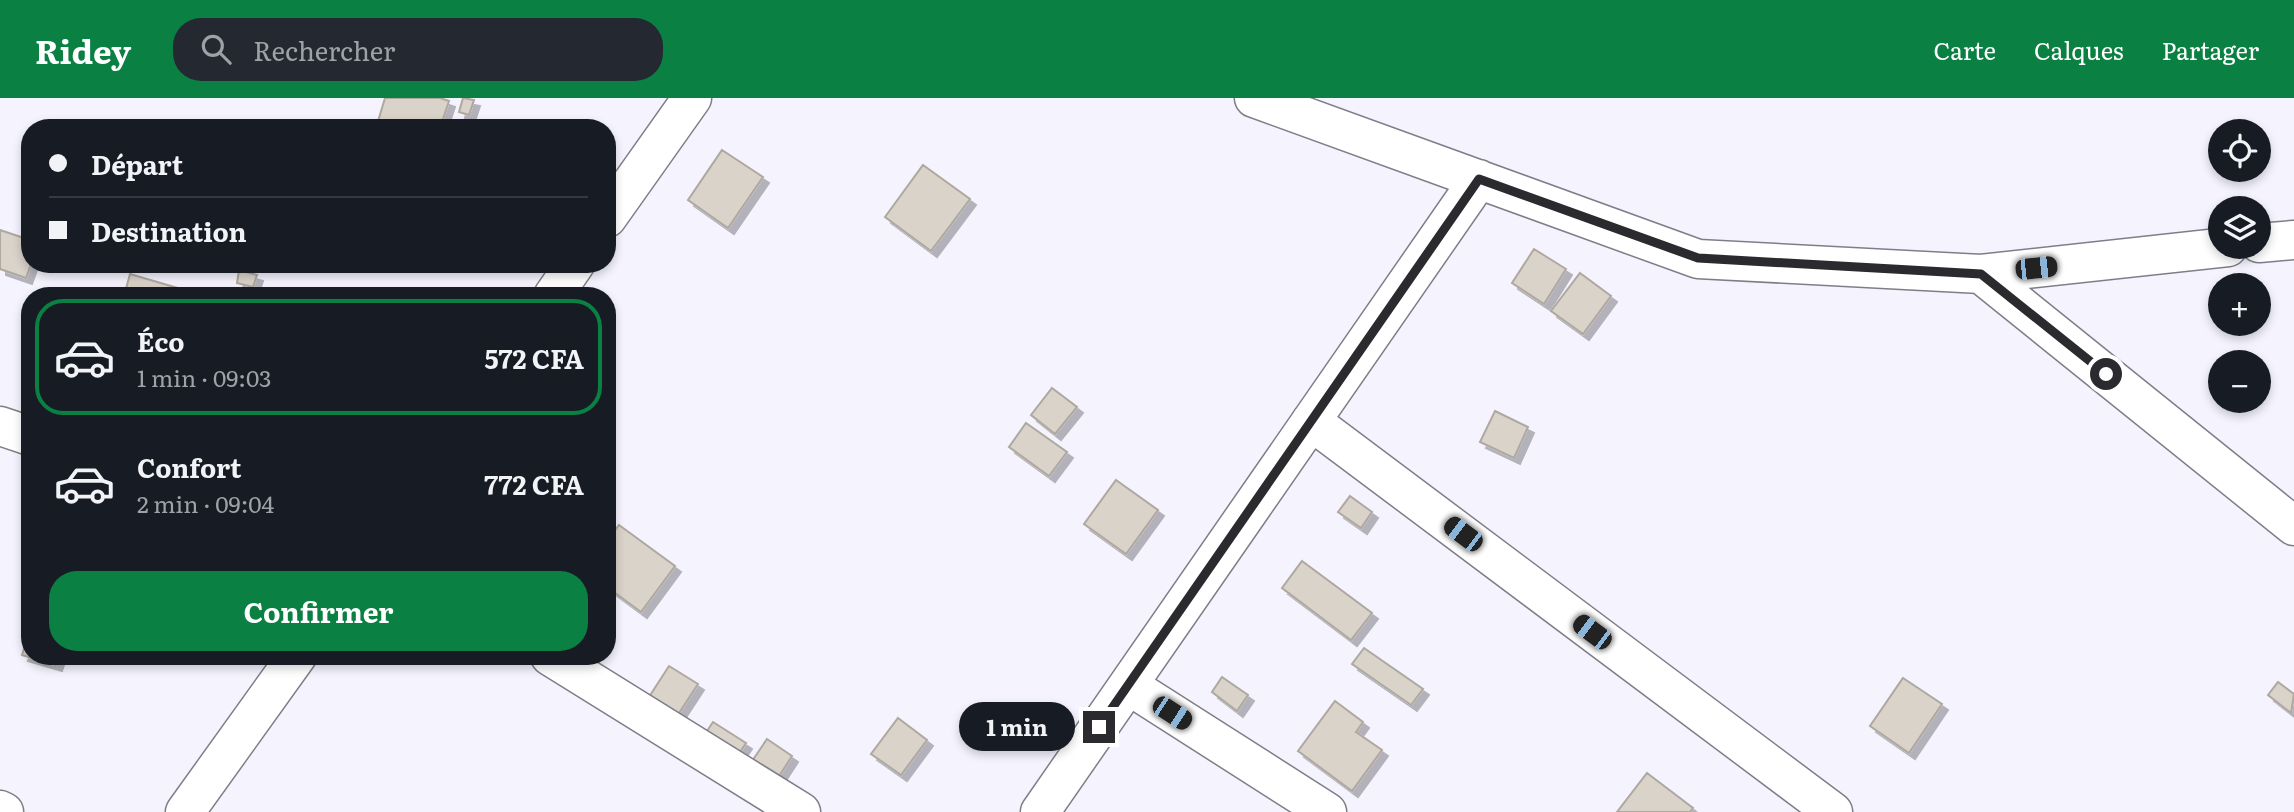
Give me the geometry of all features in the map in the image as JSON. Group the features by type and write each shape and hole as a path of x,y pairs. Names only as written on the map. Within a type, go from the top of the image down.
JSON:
{"street":[{"path":"616,205 692,98"},
{"path":"1254,98 1698,258 1981,274 2208,249"},
{"path":"1040,812 1479,179"},
{"path":"2271,242 2294,240"},
{"path":"1981,274 2294,526"},
{"path":"1311,421 1831,811"},
{"path":"0,426 21,433"},
{"path":"184,812 290,665"},
{"path":"564,665 801,812"},
{"path":"1128,685 1326,812"}],"building":[{"path":"385,98 440,98 449,101 443,119 379,119"},
{"path":"463,98 474,100 469,115 459,112"},
{"path":"722,150 763,177 728,228 688,200"},
{"path":"923,165 970,199 931,251 885,217"},
{"path":"0,230 21,237 21,273 28,273 26,278 0,269"},
{"path":"1534,249 1566,269 1544,304 1512,283"},
{"path":"239,273 257,275 253,287 237,283"},
{"path":"1580,273 1611,296 1583,334 1551,311"},
{"path":"130,274 174,287 126,287"},
{"path":"1052,388 1077,407 1055,434 1031,415"},
{"path":"1495,411 1528,427 1514,458 1480,442"},
{"path":"1026,423 1067,452 1049,476 1009,447"},
{"path":"1116,480 1158,510 1126,554 1084,524"},
{"path":"1350,496 1372,512 1361,528 1338,512"},
{"path":"619,525 675,566 641,612 616,594 616,529"},
{"path":"1302,561 1372,613 1351,640 1282,588"},
{"path":"1364,648 1423,689 1411,705 1352,664"},
{"path":"669,666 698,684 677,716 649,697"},
{"path":"1222,677 1248,695 1237,711 1212,692"},
{"path":"1903,678 1942,704 1909,753 1870,726"},
{"path":"2278,682 2294,694 2291,713 2268,695"},
{"path":"1335,701 1363,722 1356,732 1382,750 1352,791 1298,751"},
{"path":"898,718 927,740 901,775 871,754"},
{"path":"713,722 746,743 736,758 703,737"},
{"path":"767,739 792,756 774,784 748,767"},
{"path":"1647,773 1693,808 1690,812 1617,812"}],"route":[{"path":"1099,727 1479,179 1698,258 1981,274 2106,374"}]}
